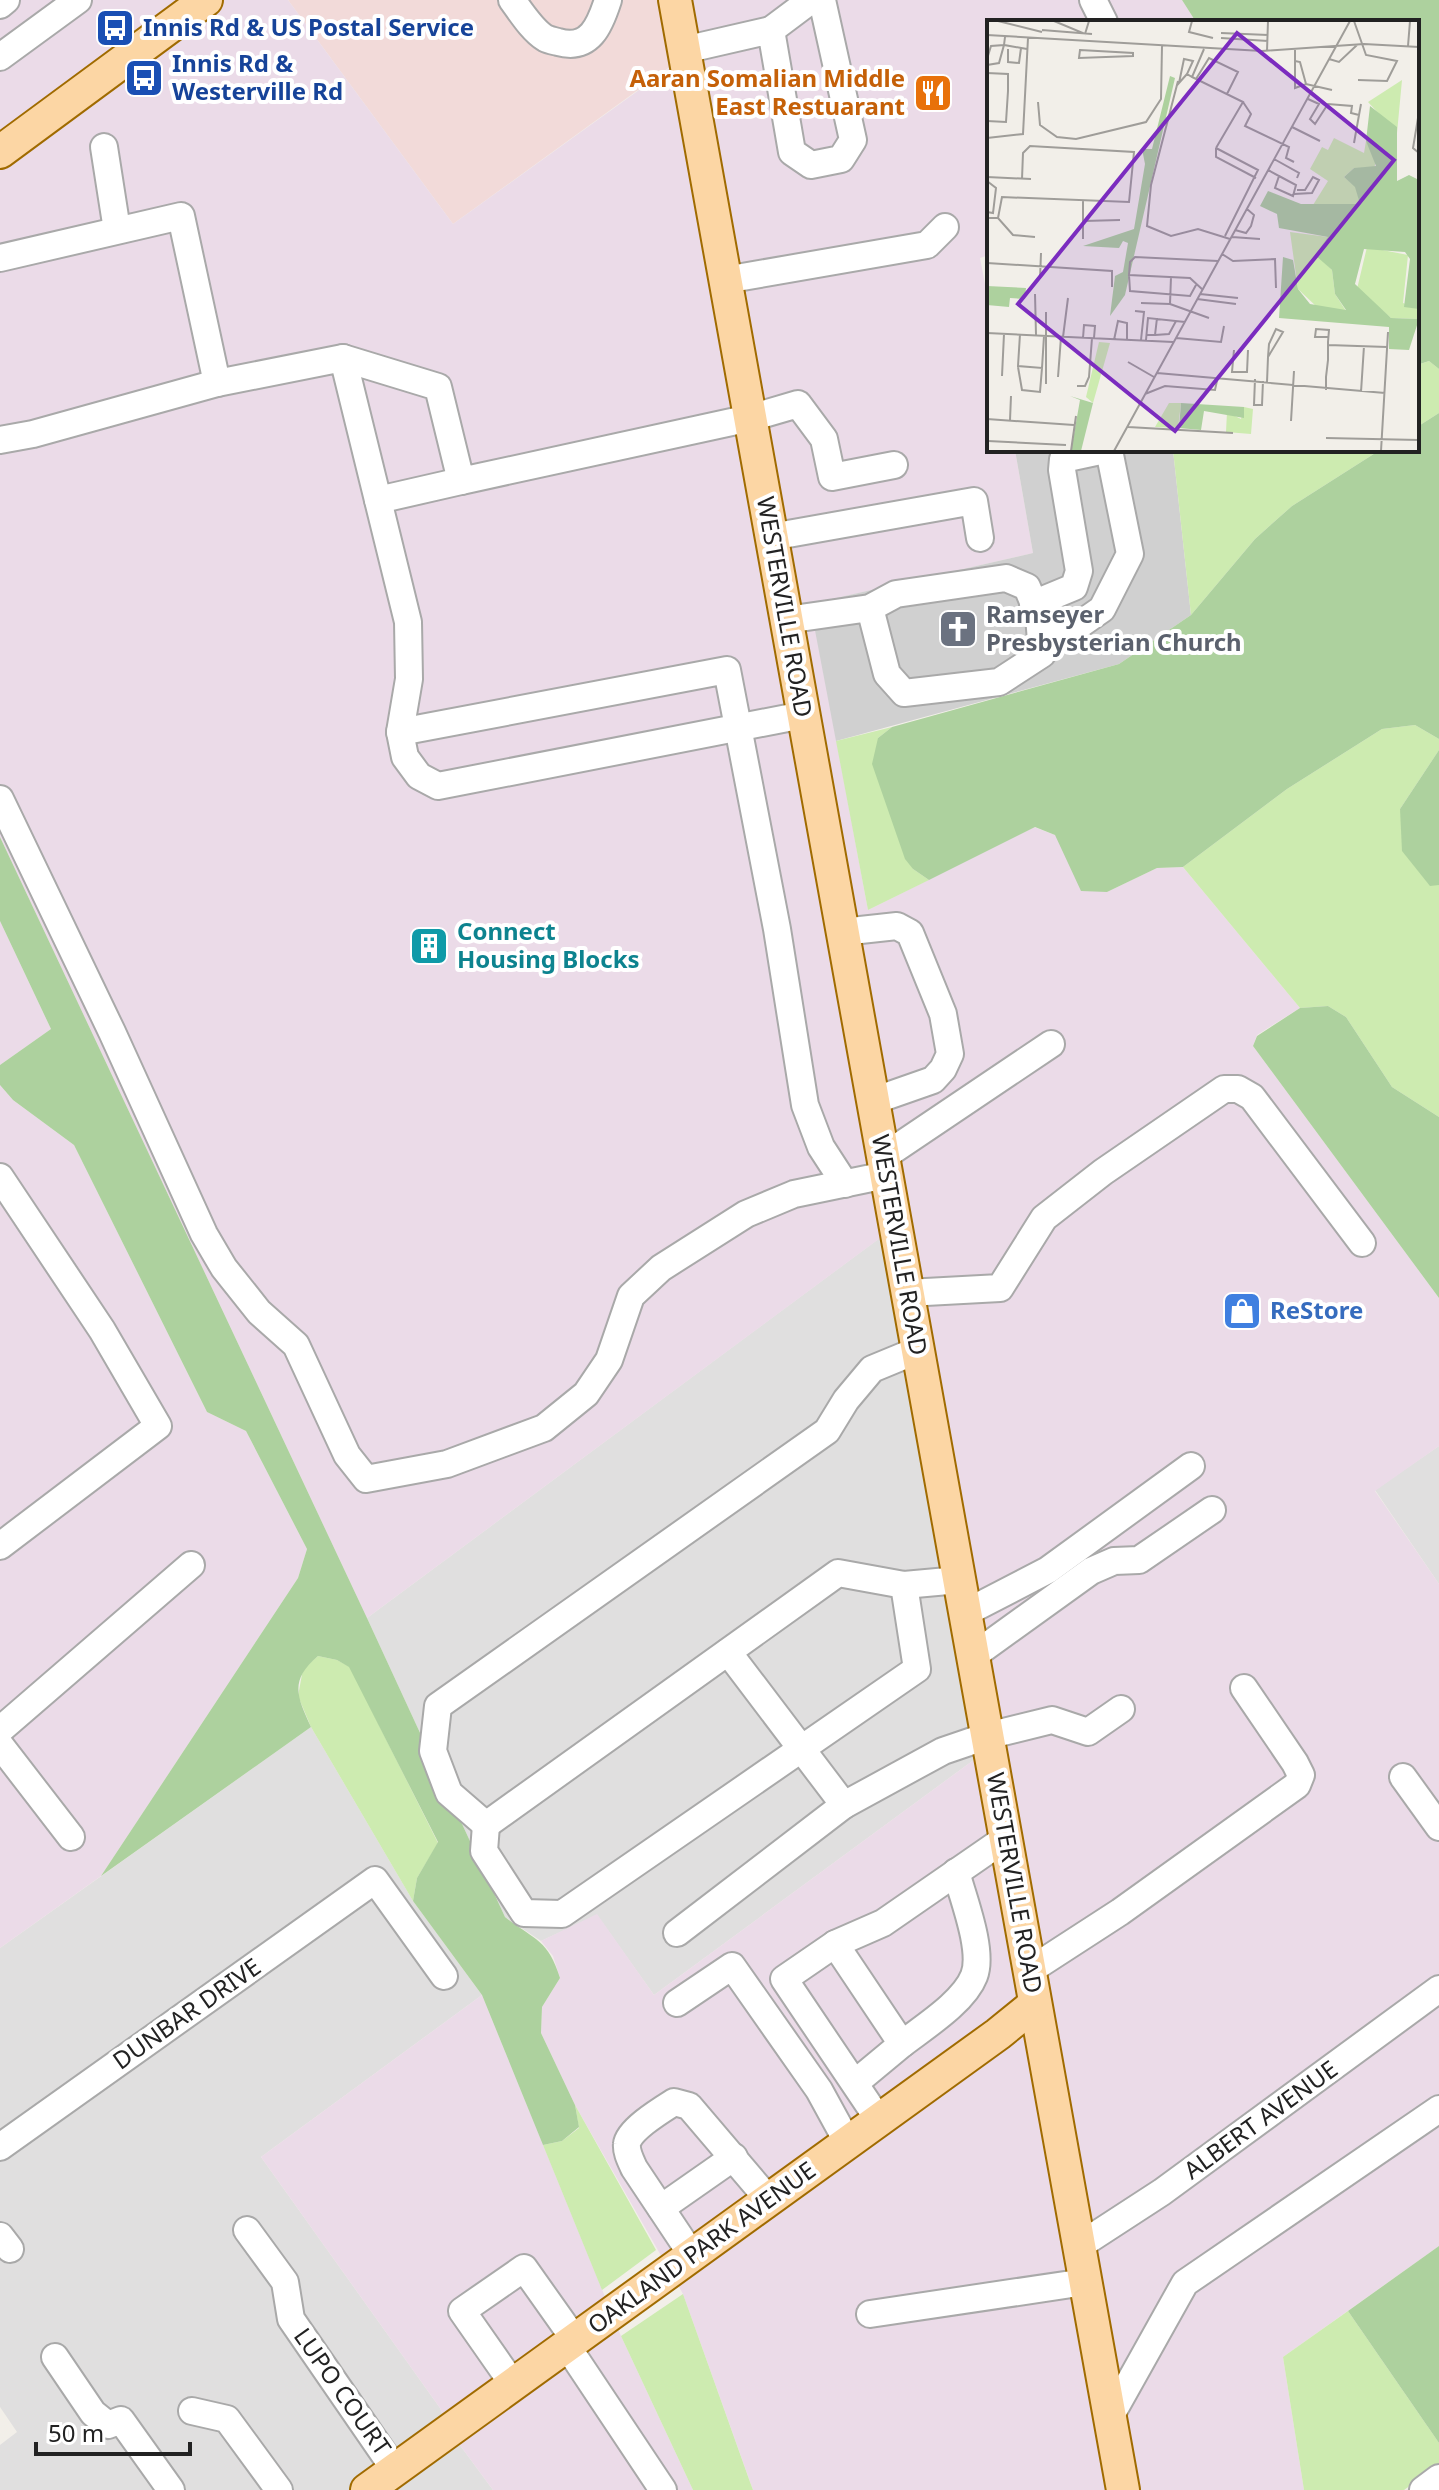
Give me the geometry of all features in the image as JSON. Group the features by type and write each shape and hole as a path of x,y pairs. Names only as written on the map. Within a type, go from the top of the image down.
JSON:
{"main road":[{"path":"0,152 206,0"},
{"name":"WESTERVILLE ROAD","path":"675,0 1123,2490"},
{"name":"OAKLAND PARK AVENUE","path":"385,2482 513,2384 998,2034 1035,2004"}],"street":[{"path":"0,5 6,0"},
{"path":"0,57 78,0"},
{"path":"512,0 545,38 577,44 592,36 603,19 608,0"},
{"path":"684,50 771,30 811,0"},
{"path":"771,30 792,152 811,165 841,159 853,140 822,0"},
{"path":"1093,0 1103,20"},
{"path":"104,147 117,230"},
{"path":"0,258 181,216 217,383"},
{"path":"725,280 927,245 945,227"},
{"path":"343,358 408,622 409,679 400,732 405,757 419,776 438,786 803,715"},
{"path":"0,440 33,434 217,383 343,358 438,387 461,481"},
{"path":"378,500 750,418 798,404 824,439 832,477 894,465"},
{"path":"1033,604 1074,587 1079,571 1062,470 1063,459 1097,452"},
{"path":"1040,641 1072,630 1102,609 1130,554 1107,452"},
{"path":"771,537 974,501 980,538"},
{"path":"786,620 870,608 896,594 1006,578 1027,587 1039,616 1042,654 999,682 904,693 887,674 870,608"},
{"path":"400,732 727,670 777,929 805,1105 821,1147 845,1184"},
{"path":"0,799 112,1032 204,1234 224,1268 259,1312 296,1345 347,1455 366,1479 447,1464 544,1428 586,1394 609,1360 631,1296 661,1268 746,1214 794,1194 845,1184 885,1166 1051,1044"},
{"path":"842,932 897,926 910,933 946,1027 950,1054 933,1080 873,1101"},
{"path":"907,1293 1000,1288 1044,1218 1103,1172 1224,1089 1238,1089 1252,1097 1362,1243"},
{"path":"0,1177 102,1330 158,1426 0,1546"},
{"path":"486,1825 449,1793 433,1751 438,1706 827,1431 846,1400 872,1369 918,1350"},
{"path":"965,1613 1048,1570 1191,1466"},
{"path":"973,1656 1091,1571 1114,1561 1139,1560 1212,1510"},
{"path":"0,1730 191,1565"},
{"path":"486,1825 838,1573 904,1585 959,1580"},
{"path":"486,1825 484,1851 524,1913 562,1914 917,1669 904,1585"},
{"path":"728,1652 844,1805"},
{"path":"1029,1971 1120,1912 1297,1785 1301,1775 1295,1763 1244,1688"},
{"path":"677,1933 844,1805 943,1751 1052,1720 1088,1732 1121,1709"},
{"path":"0,1745 71,1837"},
{"path":"1403,1777 1439,1827"},
{"path":"879,2120 784,1979 835,1944 883,1923 1006,1838"},
{"path":"855,2083 953,2004 974,1976 976,1958 973,1935 956,1872"},
{"name":"DUNBAR DRIVE","path":"0,2147 375,1880 444,1976"},
{"path":"835,1944 902,2044"},
{"path":"677,2003 732,1966 819,2090 848,2143"},
{"name":"ALBERT AVENUE","path":"1079,2246 1162,2192 1438,1992"},
{"path":"692,2255 634,2168 627,2142 630,2134 660,2111 674,2102 689,2106 769,2200"},
{"path":"1110,2417 1185,2283 1439,2109"},
{"path":"661,2208 734,2157"},
{"name":"LUPO COURT","path":"247,2230 285,2282 291,2319 385,2482"},
{"path":"513,2384 462,2311 524,2268 663,2490"},
{"path":"870,2314 1085,2282"},
{"path":"55,2357 93,2413 108,2425 121,2420 171,2490"},
{"path":"192,2411 227,2419 279,2490"},
{"path":"1423,2490 1439,2478"}],"shaded area":[{"path":"0,0 288,0 453,224 689,54 678,0 1182,0 1195,20 987,20 987,256 980,258 987,295 987,452 1015,452 1033,553 811,604 868,910 1034,827 1055,835 1107,892 1157,868 1183,867 1300,1008 1257,1035 1253,1046 1439,1298 1439,1446 1375,1491 1439,1584 1439,2246 1283,2357 1304,2490 753,2490 683,2294 575,2105 541,2033 542,2007 560,1978 553,1956 541,1941 597,1914 654,1995 990,1748 895,1227 367,1618 0,837"},
{"path":"288,0 678,0 689,53 453,224"},
{"path":"1015,452 1173,452 1191,615 1119,664 836,741 810,604 1033,553"},
{"path":"0,921 51,1029 0,1065"},
{"path":"0,1085 13,1100 74,1145 207,1412 246,1431 307,1549 298,1578 101,1876 0,1948"},
{"path":"896,1226 990,1748 654,1995 597,1915 541,1941 505,1917 367,1618"},
{"path":"1439,1446 1439,1584 1375,1490"},
{"path":"311,1727 413,1901 482,1995 261,2157 440,2408 448,2429 493,2490 0,2490 0,2445 17,2432 0,2407 0,1948"},
{"path":"482,1995 621,2336 693,2490 493,2490 448,2429 440,2408 261,2157"}],"green space":[{"path":"1182,0 1439,0 1439,369 1429,361 1419,364 1419,20 1195,20"},
{"path":"1429,361 1439,369 1439,413 1419,426 1419,364"},
{"path":"1439,413 1439,739 1415,725 1382,729 1287,789 1183,867 1157,868 1107,892 1081,891 1055,835 1035,827 929,880 913,869 905,859 872,764 878,738 892,727 1119,664 1191,615 1255,539 1292,506 1377,452 1419,452 1419,426"},
{"path":"1173,452 1377,452 1292,506 1255,539 1191,615"},
{"path":"1415,725 1439,739 1439,750 1400,809 1430,885 1439,885 1439,1117 1392,1087 1346,1017 1328,1006 1300,1008 1183,867 1287,789 1382,729"},
{"path":"892,727 878,738 913,869 929,880 868,910 836,741"},
{"path":"1439,750 1439,885 1430,886 1402,851 1400,809"},
{"path":"0,837 505,1917 539,1942 555,1965 560,1978 542,2007 541,2033 575,2105 579,2127 562,2141 543,2145 482,1995 413,1901 417,1878 438,1842 349,1667 337,1660 318,1656 299,1681 299,1698 311,1727 101,1876 298,1578 307,1549 246,1431 207,1412 74,1145 13,1100 0,1085 0,1065 51,1029 0,921"},
{"path":"1328,1006 1346,1017 1392,1087 1439,1117 1439,1298 1253,1046 1257,1036 1300,1008"},
{"path":"318,1656 350,1667 438,1843 417,1878 413,1901 311,1727 298,1696 303,1669"},
{"path":"575,2105 656,2250 602,2290 543,2145 562,2141 579,2128"},
{"path":"1439,2246 1439,2443 1348,2311"},
{"path":"683,2294 753,2490 693,2490 621,2336"},
{"path":"1348,2311 1439,2443 1439,2465 1404,2490 1304,2490 1283,2357"}],"place":[{"name":"Innis Rd & US Postal Service","path":"115,28"},
{"name":"Innis Rd & Westerville Rd","path":"144,78"},
{"name":"Aaran Somalian Middle East Restuarant","path":"933,93"},
{"name":"Ramseyer Presbysterian Church","path":"958,629"},
{"name":"Connect Housing Blocks","path":"429,946"},
{"name":"ReStore","path":"1242,1311"}]}
